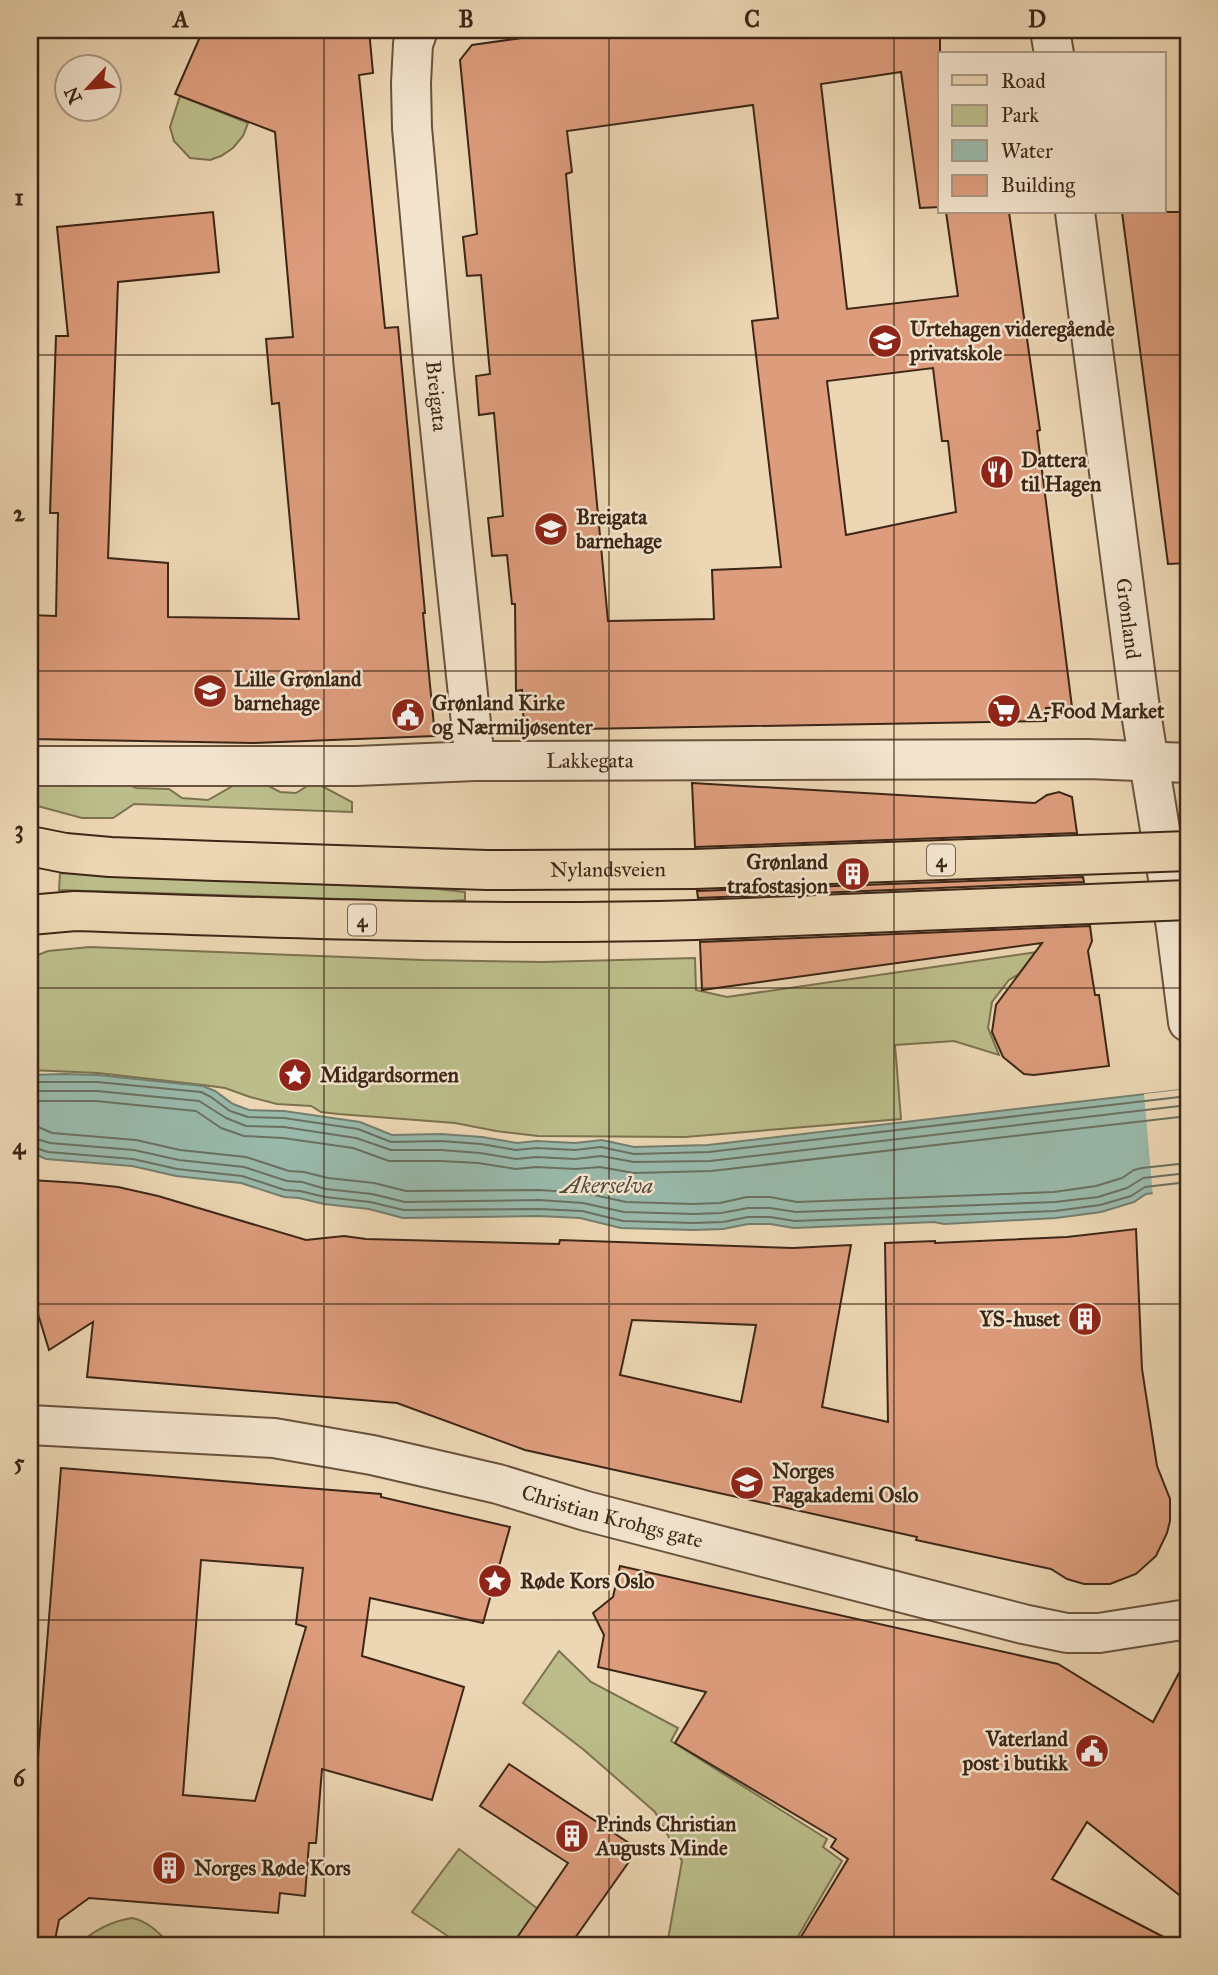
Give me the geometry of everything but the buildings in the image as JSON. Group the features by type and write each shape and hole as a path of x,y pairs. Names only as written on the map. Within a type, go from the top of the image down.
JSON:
{"main road":[{"name":"Nylandsveien","path":"30,846 65,853 110,857 487,870 694,869 1188,851"},
{"name":"4","path":"30,915 75,911 491,923 583,923 1188,900"}],"street":[{"name":"Breigata","path":"418,30 413,44 412,128 434,371 475,761"},
{"path":"1050,30 1054,52"},
{"name":"Grønland","path":"1074,214 1139,701 1176,927 1188,1022"},
{"name":"Lakkegata","path":"30,766 356,766 475,761 1088,759 1188,763"},
{"name":"Christian Krohgs gate","path":"30,1425 274,1438 372,1455 498,1484 586,1511 1023,1625 1067,1633 1099,1633 1188,1619"}],"green space":[{"path":"180,96 248,123 243,136 233,148 221,156 210,160 190,158 174,141 170,127"},
{"path":"30,778 123,782 136,788 169,789 182,798 208,800 238,783 265,784 280,792 296,793 309,785 320,785 352,802 352,812 134,804 113,818 82,818 30,804"},
{"path":"60,873 437,889 465,892 465,900 439,902 59,890"},
{"path":"90,947 423,960 543,962 695,958 696,990 727,997 1037,952 1021,973 1009,980 992,1002 988,1028 999,1055 954,1041 895,1045 901,1119 685,1137 538,1136 455,1123 321,1112 311,1106 277,1104 225,1088 203,1085 98,1073 30,1070 30,958 48,951"},
{"path":"559,1651 591,1682 678,1728 671,1741 827,1839 823,1847 842,1861 793,1945 667,1945 682,1861 655,1812 584,1750 523,1703"},
{"path":"459,1849 538,1909 513,1945 461,1945 412,1912"},
{"path":"132,1918 148,1925 171,1945 78,1945 103,1927"}],"water":[{"name":"Akerselva","path":"64,1074 203,1086 249,1110 284,1111 360,1122 392,1135 441,1134 517,1143 602,1140 634,1147 708,1145 1188,1089 1188,1189 1146,1194 1134,1202 1101,1212 1056,1218 944,1224 934,1222 794,1228 748,1224 723,1229 694,1230 621,1228 580,1218 538,1216 403,1218 369,1209 284,1197 241,1183 176,1176 132,1166 46,1159 30,1152 30,1075"}],"pier":[{"path":"1188,1089 1188,1192 1153,1196 1144,1094"}],"place":[{"name":"Urtehagen videregående privatskole","path":"885,341"},
{"name":"Dattera til Hagen","path":"997,472"},
{"name":"Breigata barnehage","path":"551,529"},
{"name":"Lille Grønland barnehage","path":"210,691"},
{"name":"A-Food Market","path":"1004,711"},
{"name":"Grønland Kirke og Nærmiljøsenter","path":"408,715"},
{"name":"Grønland trafostasjon","path":"853,874"},
{"name":"Midgardsormen","path":"295,1075"},
{"name":"YS-huset","path":"1085,1319"},
{"name":"Norges Fagakademi Oslo","path":"747,1483"},
{"name":"Røde Kors Oslo","path":"495,1581"},
{"name":"Vaterland post i butikk","path":"1092,1751"},
{"name":"Prinds Christian Augusts Minde","path":"572,1836"},
{"name":"Norges Røde Kors","path":"169,1868"}]}
